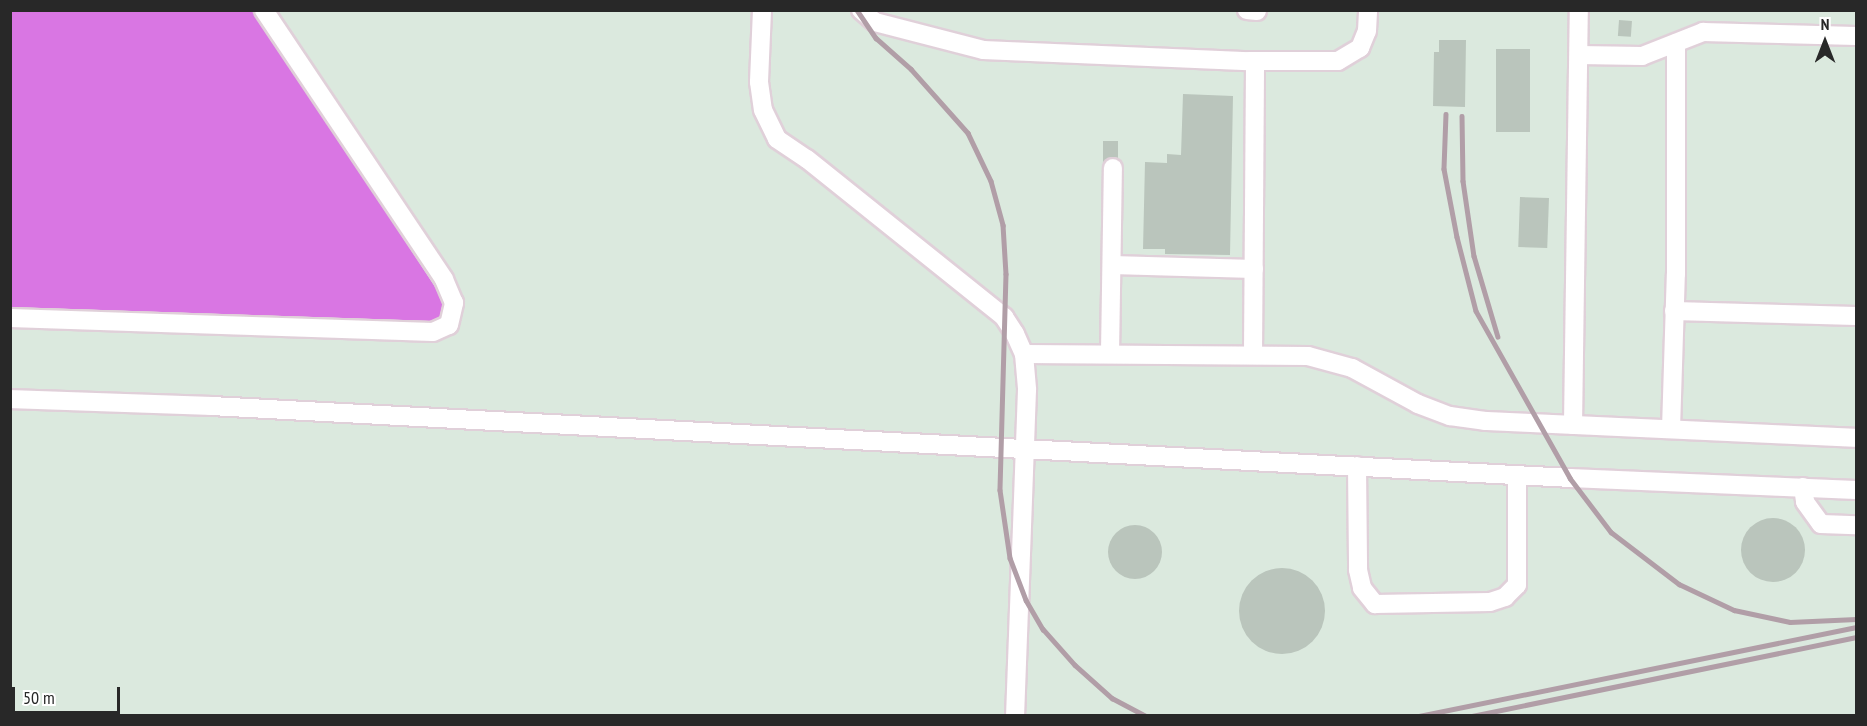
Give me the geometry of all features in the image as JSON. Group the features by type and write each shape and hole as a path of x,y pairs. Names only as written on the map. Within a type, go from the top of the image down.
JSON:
{"lane":[{"path":"10,318 434,332 449,325 454,303 444,279 264,10"},
{"path":"762,10 759,82 763,110 777,139 807,159 1004,318 1016,334 1024,354 1027,390 1015,716"},
{"path":"861,10 875,22 884,25 983,50 1255,62 1338,62 1360,48 1366,31 1368,10"},
{"path":"1247,10 1257,11"},
{"path":"1573,425 1579,10"},
{"path":"1579,55 1642,56 1703,32 1857,36"},
{"path":"1671,429 1676,43"},
{"path":"1253,354 1255,62"},
{"path":"1110,353 1113,168"},
{"path":"1112,265 1254,269"},
{"path":"1674,311 1857,316"},
{"path":"1024,354 1308,356 1352,368 1418,404 1449,416 1485,421 1857,438"},
{"path":"10,399 211,406 1517,475 1857,490"},
{"path":"1357,466 1358,570 1362,588 1376,604 1490,602 1505,597 1518,585 1517,475"},
{"path":"1803,487 1805,502 1821,524 1857,525"}],"shaded area":[{"path":"11,10 255,11 439,293 446,310 440,322 421,325 11,312"}],"building":[{"path":"1619,20 1632,21 1631,37 1618,36"},
{"path":"1439,40 1466,40 1465,107 1433,106 1434,52 1439,52"},
{"path":"1496,49 1530,49 1530,132 1496,132"},
{"path":"1183,94 1233,96 1230,255 1165,254 1165,249 1143,249 1145,162 1167,163 1167,154 1181,155"},
{"path":"1103,141 1118,141 1118,158 1113,157 1103,162"},
{"path":"1520,197 1549,198 1547,248 1518,247"},
{"path":"1773,518 1785,520 1796,527 1803,538 1805,550 1803,562 1796,573 1785,580 1773,582 1761,580 1750,573 1743,562 1741,550 1743,538 1750,527 1761,520"},
{"path":"1135,525 1145,527 1154,533 1160,542 1162,552 1160,562 1154,571 1145,577 1135,579 1125,577 1116,571 1110,562 1108,552 1110,542 1116,533 1125,527"},
{"path":"1282,568 1299,571 1313,580 1322,594 1325,611 1322,628 1313,642 1299,651 1282,654 1265,651 1251,642 1242,628 1239,611 1242,594 1251,580 1265,571"}],"railway":[{"path":"857,10 876,38 911,69 968,133 991,181 1003,225 1006,274 1000,490 1010,558 1026,600 1043,629 1075,665 1112,698 1146,716"},
{"path":"1446,114 1444,169 1457,237 1476,311 1570,478 1611,532 1679,584 1734,610 1790,622 1856,619"},
{"path":"1462,116 1463,181 1474,256 1498,337"},
{"path":"1419,716 1856,627"},
{"path":"1472,716 1856,637"}]}
